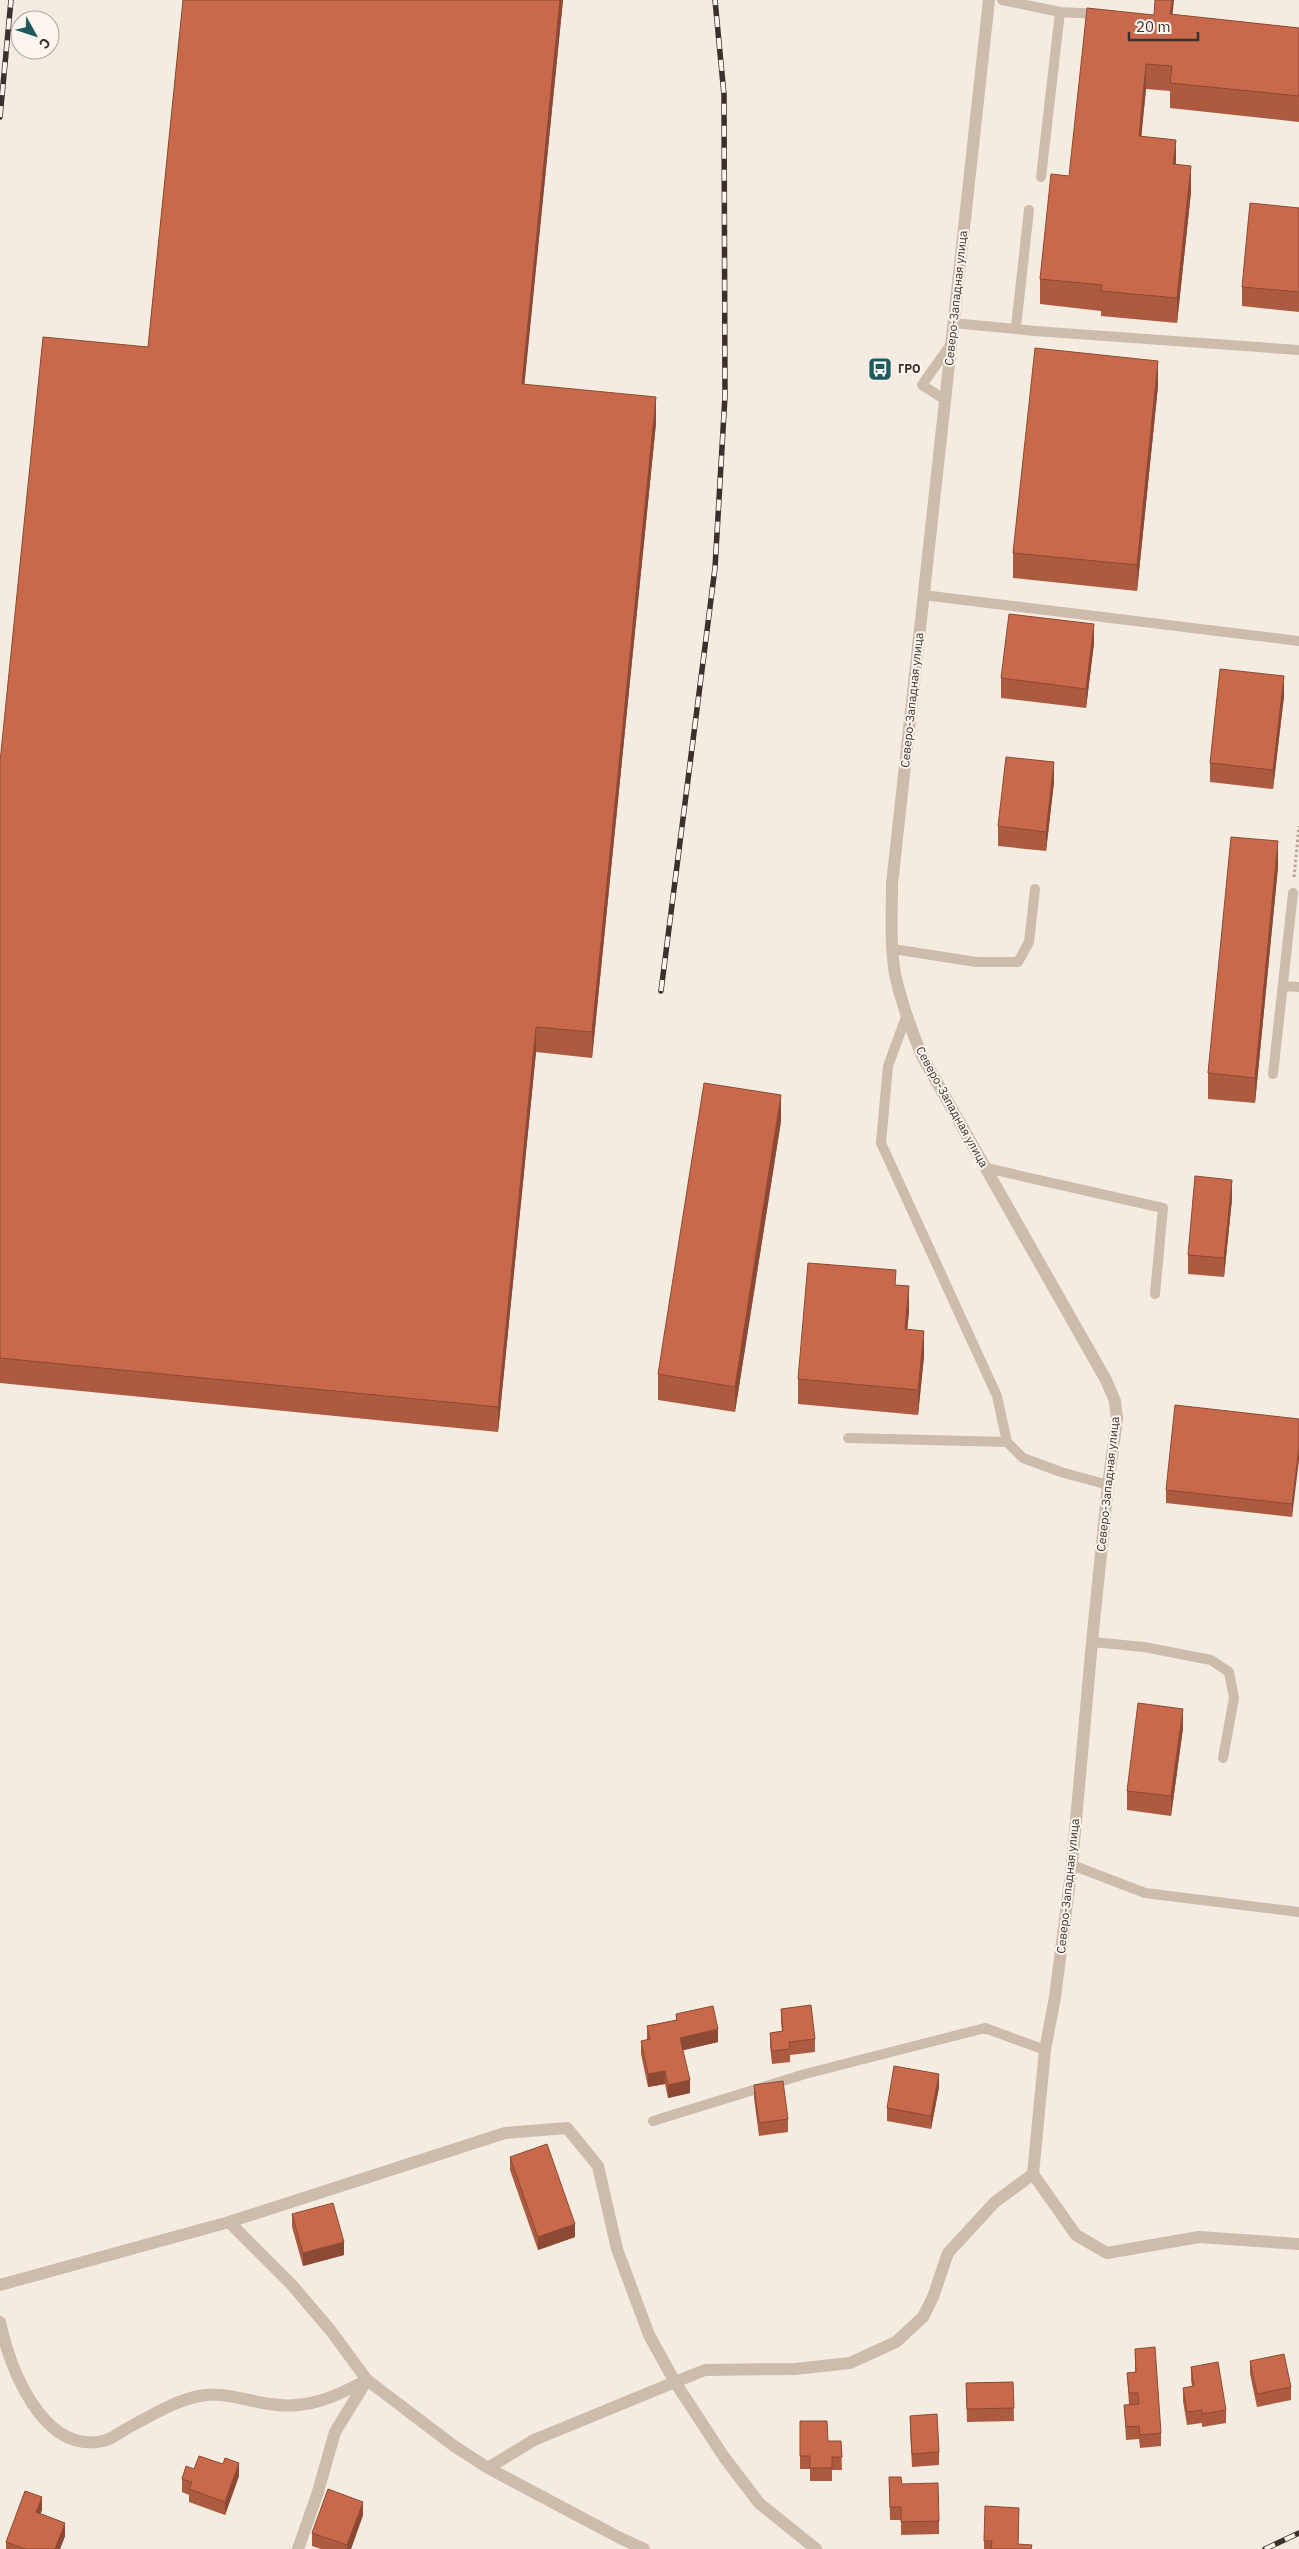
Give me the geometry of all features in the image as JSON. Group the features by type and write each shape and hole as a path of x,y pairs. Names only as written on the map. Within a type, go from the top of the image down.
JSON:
{"street":[{"name":"Северо-Западная улица","path":"989,0 892,884 893,949 895,974 906,1017 922,1056 1106,1380 1115,1401 1117,1419 1108,1485 1092,1642 1072,1865 1056,1996 1045,2050 1032,2174"},
{"path":"0,2285 229,2222 505,2133 566,2128 598,2166 617,2249 648,2334 675,2382 724,2457 759,2503 816,2549"},
{"path":"488,2468 534,2440 705,2370 795,2368 850,2363 896,2342 923,2317 933,2297 948,2253 995,2202 1032,2174 1076,2235 1107,2253 1199,2237 1299,2244"},
{"path":"229,2222 314,2311 367,2380 454,2446 488,2468 644,2549"},
{"path":"0,2322 5,2346 38,2413 57,2432 76,2442 104,2441 171,2406 199,2396 233,2395 269,2404 294,2406 329,2400 367,2380"},
{"path":"298,2549 317,2495 335,2432 367,2380"}],"lane":[{"path":"1002,0 1060,12 1108,14"},
{"path":"1041,177 1060,12"},
{"path":"1016,328 1029,210"},
{"path":"953,323 1035,331 1299,350"},
{"path":"944,399 922,385 951,344"},
{"path":"923,595 1299,641"},
{"path":"893,949 976,962 1018,962 1029,942 1035,889"},
{"path":"1273,1074 1293,894"},
{"path":"1283,986 1299,987"},
{"path":"906,1017 888,1066 881,1143 997,1396 1007,1442 1023,1458 1060,1472 1108,1485"},
{"path":"986,1168 1163,1208 1155,1294"},
{"path":"848,1438 1007,1442"},
{"path":"1092,1642 1144,1647 1211,1660 1229,1672 1234,1698 1223,1758"},
{"path":"1072,1865 1145,1892 1299,1912"},
{"path":"652,2121 805,2074 985,2028 1045,2050"}],"path":[{"path":"1293,894 1299,826"}],"building":[{"path":"183,0 560,0 522,384 656,397 592,1032 536,1027 498,1407 0,1358 0,762 43,337 148,347"},
{"path":"1155,0 1172,0 1170,14 1299,28 1299,96 1170,83 1172,66 1146,64 1139,136 1176,140 1173,164 1191,166 1177,298 1101,291 1102,285 1040,279 1051,174 1069,176 1087,8 1154,15"},
{"path":"1250,203 1299,208 1299,292 1242,287"},
{"path":"1035,348 1158,361 1137,565 1013,553"},
{"path":"1009,614 1094,624 1086,689 1001,678"},
{"path":"1220,669 1284,676 1273,770 1210,763"},
{"path":"1006,757 1054,762 1046,832 998,826"},
{"path":"1231,837 1278,841 1255,1078 1208,1073"},
{"path":"704,1083 781,1095 735,1387 658,1374"},
{"path":"1195,1176 1232,1180 1224,1258 1188,1255"},
{"path":"808,1263 896,1270 895,1285 909,1286 905,1329 924,1331 918,1390 798,1379"},
{"path":"1175,1405 1299,1419 1299,1447 1292,1504 1166,1490"},
{"path":"1138,1703 1183,1709 1171,1796 1127,1791"},
{"path":"811,2005 815,2039 789,2042 790,2049 772,2051 770,2033 783,2031 781,2009"},
{"path":"713,2006 718,2029 680,2038 690,2080 668,2085 665,2071 648,2074 641,2041 650,2039 647,2026 677,2020 676,2014"},
{"path":"894,2066 939,2074 931,2116 887,2108"},
{"path":"783,2081 788,2119 759,2123 754,2085"},
{"path":"547,2144 575,2224 538,2237 510,2157"},
{"path":"333,2203 344,2242 303,2253 292,2214"},
{"path":"1155,2347 1161,2433 1140,2435 1139,2426 1126,2427 1124,2405 1139,2404 1138,2393 1129,2393 1127,2373 1136,2372 1135,2349"},
{"path":"1284,2354 1291,2387 1257,2394 1250,2361"},
{"path":"1218,2362 1226,2410 1202,2414 1202,2410 1187,2412 1183,2388 1194,2386 1191,2367"},
{"path":"1013,2382 1014,2408 967,2409 966,2383"},
{"path":"937,2414 939,2452 912,2454 910,2416"},
{"path":"800,2421 827,2421 828,2441 841,2441 842,2457 832,2457 832,2468 810,2468 810,2456 800,2456"},
{"path":"199,2456 223,2464 225,2458 239,2463 225,2502 189,2489 192,2482 182,2479 186,2466 194,2469"},
{"path":"889,2477 901,2477 902,2484 938,2483 939,2521 901,2522 901,2507 890,2507"},
{"path":"328,2489 363,2502 347,2545 312,2533"},
{"path":"25,2491 42,2497 36,2512 65,2523 55,2549 25,2549 6,2542"},
{"path":"985,2506 1019,2508 1018,2544 1032,2545 1031,2549 991,2549 992,2541 984,2541"}],"railway":[{"path":"0,117 11,0"},
{"path":"661,991 715,568 725,396 724,95 715,0"},
{"path":"1265,2549 1299,2533"}],"place":[{"name":"ГРО","path":"880,369"}]}
